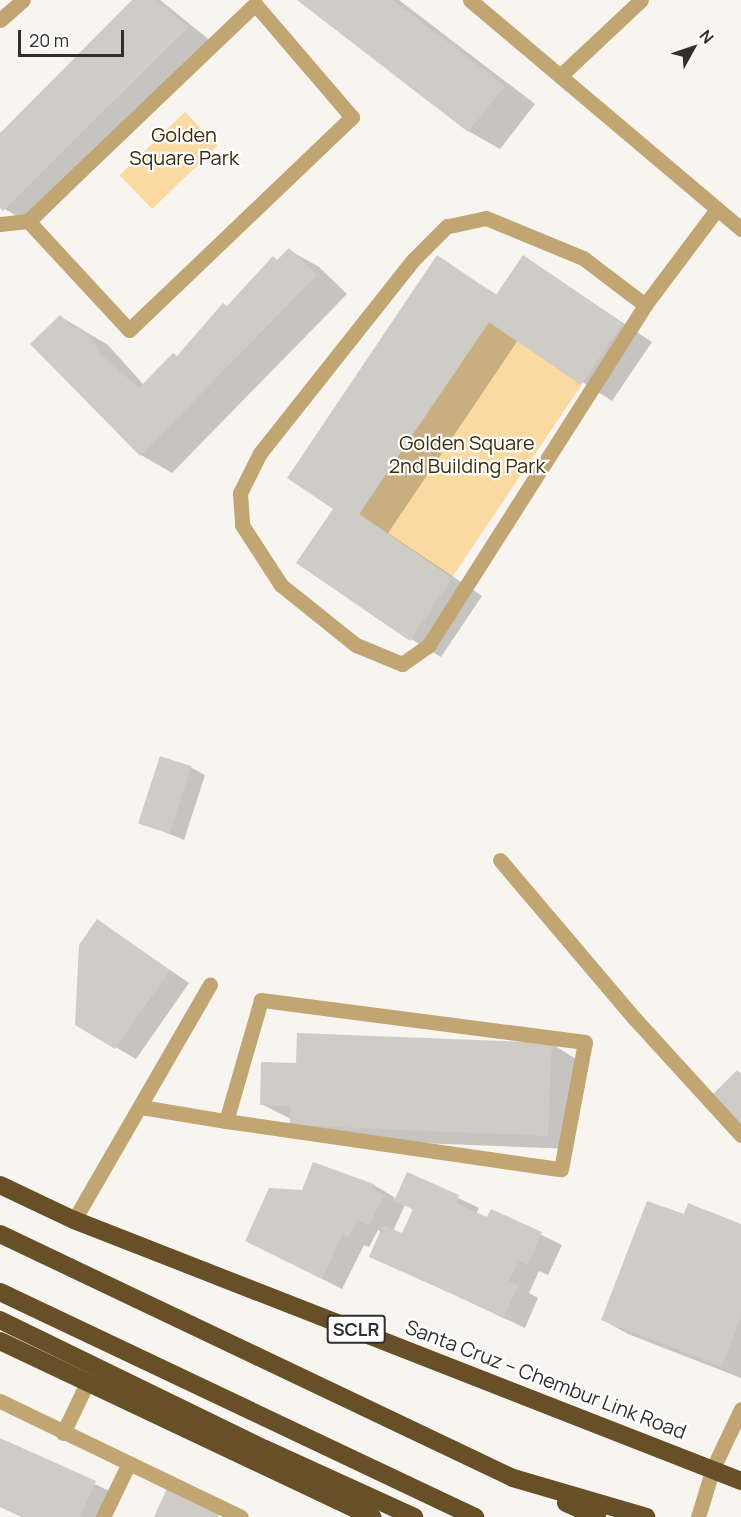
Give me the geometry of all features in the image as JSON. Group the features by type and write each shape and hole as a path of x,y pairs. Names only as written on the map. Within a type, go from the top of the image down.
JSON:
{"highway":[{"name":"Santa Cruz – Chembur Link Road","path":"0,1185 74,1220 713,1468 741,1481"},
{"path":"0,1234 597,1517"},
{"path":"0,1292 469,1516"},
{"path":"0,1320 265,1449 414,1517"},
{"path":"0,1341 348,1512 372,1517"},
{"path":"513,1478 646,1517"}],"street":[{"path":"0,20 23,0"},
{"path":"470,0 741,229"},
{"path":"560,76 641,0"},
{"path":"0,224 28,221 253,2 352,117 129,330 28,221"},
{"path":"645,305 584,258 486,218 447,226 413,260 260,453 240,493 242,525 281,585 356,645 402,664 428,646 645,305 717,209"},
{"path":"500,860 643,1028 741,1135"},
{"path":"74,1220 210,984"},
{"path":"141,1107 226,1121 561,1169 585,1041 261,1000 226,1121"},
{"path":"63,1433 87,1383"},
{"path":"0,1401 128,1465 241,1517"},
{"path":"698,1517 713,1468 741,1409"},
{"path":"103,1517 128,1465"}],"green space":[{"name":"Golden Square Park","path":"185,112 218,146 152,209 120,175"},
{"name":"Golden Square 2nd Building Park","path":"489,322 582,385 452,577 359,514"}],"building":[{"path":"132,0 156,0 188,27 3,211 0,208 0,133"},
{"path":"297,0 393,0 505,86 468,132"},
{"path":"289,248 317,275 140,456 30,344 60,315 75,329 78,326 101,350 98,352 139,388 173,353 177,356 223,303 227,306 273,256 277,260"},
{"path":"437,255 496,295 523,255 623,323 581,385 489,322 407,442 359,514 452,578 410,641 296,563 333,509 287,478"},
{"path":"160,756 191,766 169,834 138,824"},
{"path":"97,919 170,970 115,1049 75,1025 79,945"},
{"path":"297,1033 552,1043 548,1136 290,1125 290,1106 260,1105 261,1062 296,1063"},
{"path":"737,1070 741,1074 741,1126 711,1096"},
{"path":"313,1162 374,1184 372,1189 384,1195 369,1226 357,1220 349,1237 343,1234 322,1279 245,1241 269,1188 302,1190"},
{"path":"407,1172 459,1195 456,1203 487,1217 491,1209 542,1232 528,1265 518,1261 509,1281 518,1285 504,1317 369,1257 383,1225 402,1233 413,1209 394,1201"},
{"path":"647,1201 684,1214 688,1203 741,1224 741,1317 722,1367 601,1320"},
{"path":"0,1438 96,1481 80,1517 25,1517 0,1506"},
{"path":"167,1488 220,1512 218,1517 154,1517"}]}
